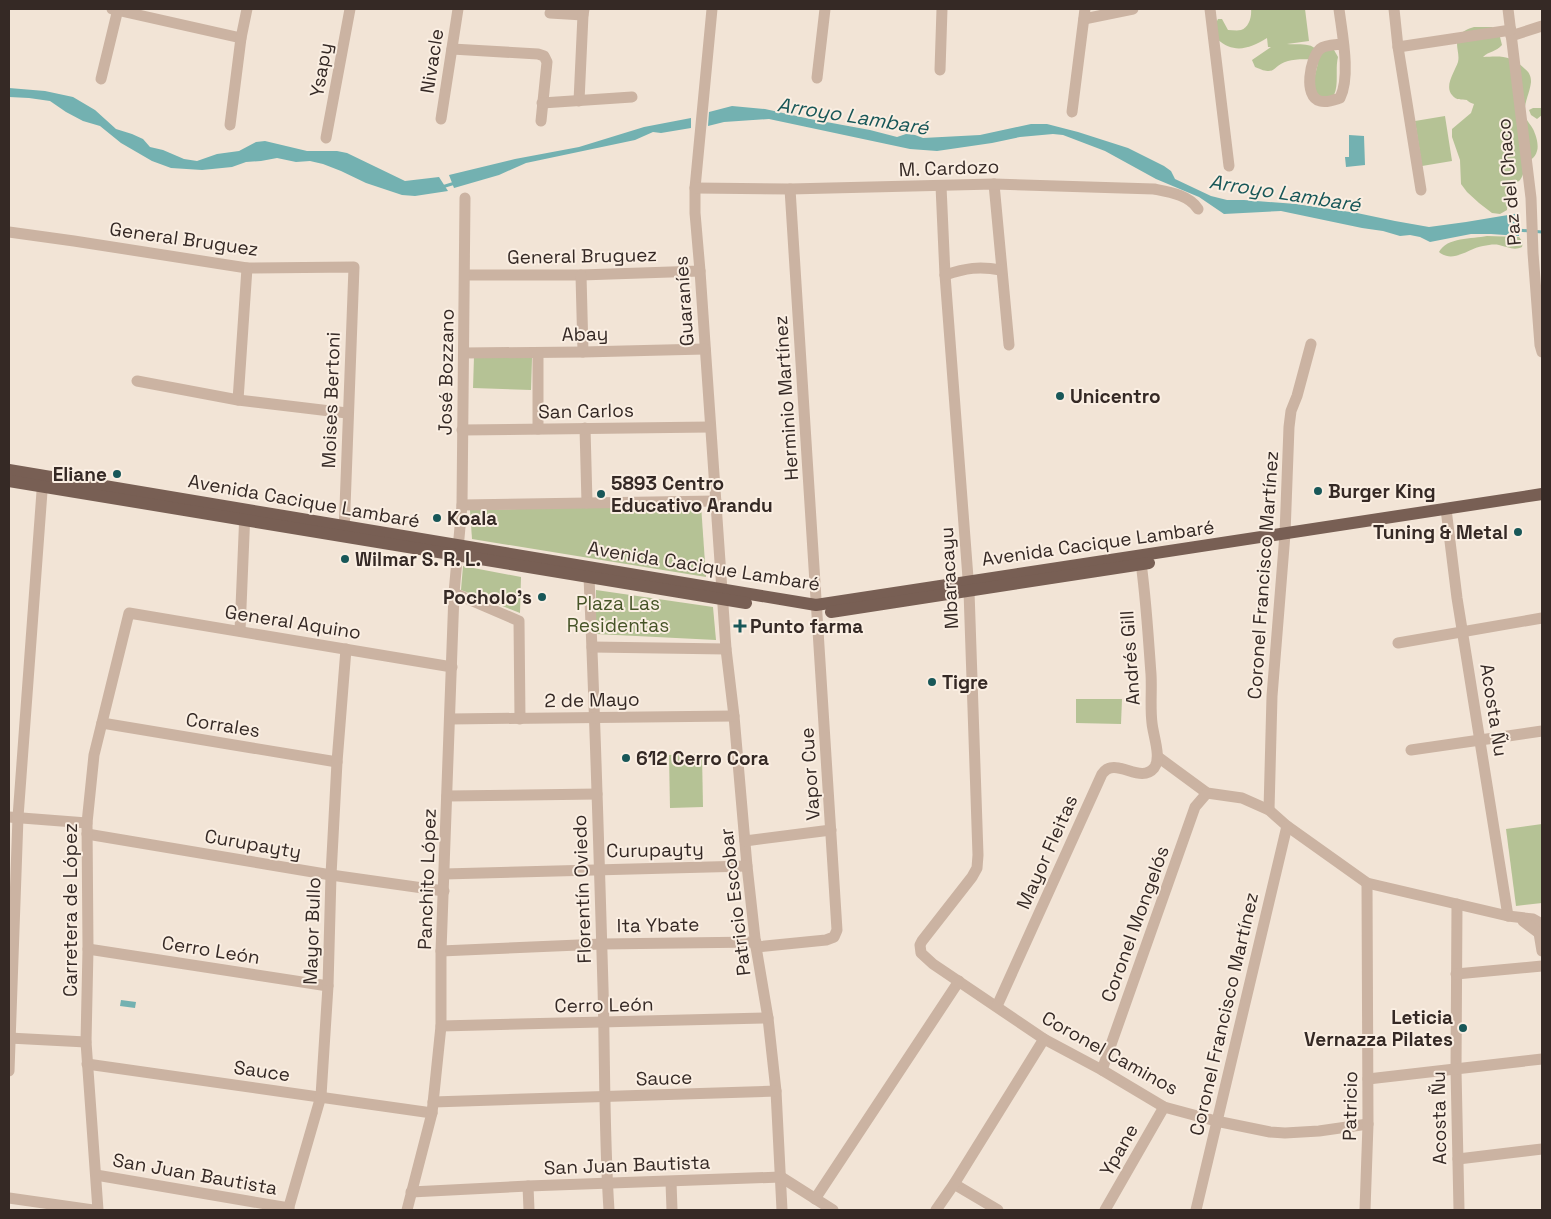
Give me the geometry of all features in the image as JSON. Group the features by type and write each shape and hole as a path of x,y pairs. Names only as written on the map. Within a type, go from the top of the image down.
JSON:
{"main road":[{"name":"Avenida Cacique Lambaré","path":"9,470 43,482"},
{"name":"Avenida Cacique Lambaré","path":"9,481 43,482 817,609 1446,513 1542,494"},
{"name":"Avenida Cacique Lambaré","path":"1446,513 1542,503"}],"street":[{"path":"101,79 116,9 241,38"},
{"path":"230,125 241,38 247,9"},
{"name":"Ysapy","path":"326,138 350,9"},
{"name":"Nivacle","path":"441,119 458,9"},
{"name":"Guaraníes","path":"712,9 702,101 695,188 695,213 723,595"},
{"path":"817,78 825,9"},
{"path":"940,70 942,9"},
{"path":"1072,112 1084,14 1133,9"},
{"path":"1210,9 1229,166"},
{"path":"1339,9 1343,44 1346,78 1344,91 1340,98 1332,101 1321,101 1315,98 1312,93 1310,76 1312,64 1321,48 1343,44"},
{"path":"1394,9 1398,47 1421,190"},
{"name":"Paz del Chaco","path":"1508,9 1531,201 1533,253 1542,352"},
{"path":"550,14 584,12 579,101"},
{"path":"1398,47 1511,33 1542,26"},
{"path":"452,49 538,54 544,56 547,62 540,122"},
{"path":"542,103 632,97"},
{"path":"994,184 1009,345"},
{"name":"M. Cardozo","path":"695,188 790,190 994,184 1154,189 1172,192 1188,199 1194,203 1198,210"},
{"name":"Mbaracayu","path":"920,949 922,941 977,868 978,855 969,586 940,186"},
{"name":"Herminio Martínez","path":"790,190 817,609"},
{"path":"1531,201 1542,194"},
{"name":"José Bozzano","path":"458,550 462,505 465,198"},
{"name":"General Bruguez","path":"9,232 247,268 354,266"},
{"name":"Moises Bertoni","path":"344,531 354,266"},
{"path":"945,275 964,269 986,267 1001,270"},
{"path":"238,400 247,268"},
{"name":"General Bruguez","path":"465,275 581,275 700,271"},
{"path":"581,275 583,352"},
{"name":"Coronel Francisco Martínez","path":"1268,810 1272,696 1291,411 1311,344"},
{"name":"Abay","path":"464,353 706,349"},
{"path":"538,353 538,429"},
{"path":"137,381 238,400 348,413"},
{"name":"San Carlos","path":"462,430 710,427"},
{"path":"585,428 587,502"},
{"path":"9,1071 13,817 43,482"},
{"path":"462,505 716,501"},
{"name":"Acosta Ñu","path":"1446,513 1457,598 1464,632 1508,916"},
{"path":"240,631 245,515"},
{"name":"Panchito López","path":"407,1210 432,1107 441,1026 441,952 454,593 458,550"},
{"name":"Andrés Gill","path":"1141,560 1151,674 1152,723 1158,757"},
{"name":"Florentín Oviedo","path":"588,572 602,944 604,1098 609,1210"},
{"path":"454,593 519,621 520,719"},
{"name":"Patricio Escobar","path":"723,595 726,649 734,716 747,866 776,1091 782,1210"},
{"name":"Vapor Cue","path":"817,609 837,930 832,938"},
{"name":"General Aquino","path":"129,613 452,667"},
{"name":"Carretera de López","path":"98,1210 86,1042 88,949 87,828 94,756 129,613"},
{"path":"1398,643 1542,618"},
{"path":"592,647 726,649"},
{"name":"Mayor Bullo","path":"289,1209 321,1096 328,986 337,762 346,649"},
{"name":"2 de Mayo","path":"450,719 734,716"},
{"name":"Corrales","path":"102,723 337,762"},
{"path":"1411,750 1542,731"},
{"path":"1158,757 1207,793 1242,798 1268,810 1366,883 1521,919 1532,919 1542,924"},
{"name":"Mayor Fleitas","path":"997,1006 1104,770 1111,767 1135,772 1146,772 1154,768 1158,757"},
{"name":"Coronel Mongelós","path":"1102,1070 1195,807 1207,793"},
{"path":"447,796 597,794"},
{"name":"Curupayty","path":"13,817 87,828 331,875 444,891"},
{"name":"Coronel Francisco Martínez","path":"1196,1210 1287,826"},
{"path":"745,841 831,830"},
{"name":"Curupayty","path":"444,874 599,868 747,866"},
{"name":"Patricio","path":"1365,1210 1368,1124 1366,883"},
{"name":"Acosta Ñu","path":"1457,904 1456,1070 1459,1210"},
{"path":"1521,919 1538,933 1542,951"},
{"name":"Ita Ybate","path":"441,952 602,944 756,944 832,938"},
{"name":"Cerro León","path":"88,949 328,986"},
{"name":"Coronel Caminos","path":"920,949 924,956 1044,1038 1164,1107 1216,1121 1270,1132 1319,1131 1368,1124"},
{"path":"1456,974 1542,966"},
{"path":"815,1199 959,981"},
{"name":"Cerro León","path":"441,1026 768,1018"},
{"path":"10,1038 86,1042"},
{"path":"936,1210 1044,1038"},
{"path":"1368,1079 1542,1059"},
{"name":"Sauce","path":"87,1064 321,1096 432,1107 776,1091"},
{"name":"Ypane","path":"1105,1210 1164,1107"},
{"path":"1458,1159 1542,1149"},
{"name":"San Juan Bautista","path":"96,1176 289,1209"},
{"path":"781,1177 833,1210"},
{"name":"San Juan Bautista","path":"411,1192 781,1177"},
{"path":"671,1182 672,1210"},
{"path":"954,1184 998,1210"},
{"path":"528,1186 529,1210"},
{"path":"9,1198 53,1207 93,1210"}],"green space":[{"path":"1251,9 1305,9 1309,41 1287,44 1307,45 1317,50 1334,50 1338,57 1334,95 1327,99 1314,96 1315,75 1318,63 1315,60 1288,61 1271,71 1262,70 1255,67 1252,60 1271,47 1268,47 1267,38 1254,45 1242,48 1229,47 1217,39 1216,23 1218,19 1222,19 1228,30 1241,30 1246,27 1249,21"},
{"path":"1474,27 1492,27 1499,33 1502,45 1483,57 1501,57 1515,61 1530,74 1531,80 1525,116 1535,134 1538,149 1535,156 1527,164 1520,180 1507,185 1507,210 1500,214 1492,213 1479,203 1461,184 1460,160 1452,137 1452,129 1471,113 1474,104 1467,100 1456,98 1452,95 1449,87 1458,62 1458,38 1463,32"},
{"path":"1542,108 1542,115 1537,119 1531,115 1529,110"},
{"path":"1445,116 1452,161 1422,166 1415,121"},
{"path":"1487,236 1519,237 1523,242 1522,247 1514,249 1489,245 1455,256 1444,255 1439,252 1443,247 1454,241"},
{"path":"474,357 532,358 531,390 473,388"},
{"path":"701,505 706,577 472,539 470,510"},
{"path":"463,566 521,577 520,613 461,590"},
{"name":"Plaza Las Residentas","path":"596,590 713,607 716,640 596,634"},
{"path":"1076,699 1122,699 1121,724 1076,723"},
{"path":"702,754 703,807 670,808 669,755"},
{"path":"1542,824 1542,903 1516,906 1506,829"}],"water":[{"path":"9,88 45,91 73,97 95,110 116,129 143,139 150,147 184,159 197,161 217,154 239,151 256,142 265,141 307,151 347,153 405,181 439,177 448,191 415,196 402,195 366,183 323,164 310,161 296,162 277,158 246,162 232,167 202,170 171,168 152,161 121,143 100,126 83,121 50,101 9,97"},
{"path":"732,106 765,109 897,137 906,134 923,138 980,135 1031,124 1047,124 1128,148 1164,166 1171,171 1175,179 1211,196 1227,200 1296,204 1357,213 1429,227 1520,213 1519,236 1471,234 1430,242 1420,237 1400,236 1281,211 1224,214 1199,197 1156,179 1105,151 1063,135 1020,137 937,151 910,149 769,119 724,122 708,126 709,112"},
{"path":"691,118 691,128 661,133 653,132 635,140 526,163 499,175 454,188 449,175 515,159 579,147 644,127"},
{"path":"1349,135 1364,136 1365,165 1346,167 1345,157 1349,157"},
{"path":"121,1000 136,1002 135,1008 120,1006"}],"waterway":[{"name":"Arroyo Lambaré","path":"442,187 455,183"},
{"name":"Arroyo Lambaré","path":"1517,230 1542,232"}],"place":[{"name":"Unicentro","path":"1060,396"},
{"name":"Eliane","path":"117,474"},
{"name":"Burger King","path":"1318,491"},
{"name":"5893 Centro Educativo Arandu","path":"601,494"},
{"name":"Koala","path":"437,518"},
{"name":"Tuning & Metal","path":"1518,532"},
{"name":"Wilmar S. R. L.","path":"345,559"},
{"name":"Pocholo's","path":"542,597"},
{"name":"Punto farma","path":"740,626"},
{"name":"Tigre","path":"932,682"},
{"name":"612 Cerro Cora","path":"626,758"},
{"name":"Leticia Vernazza Pilates","path":"1463,1028"}]}
